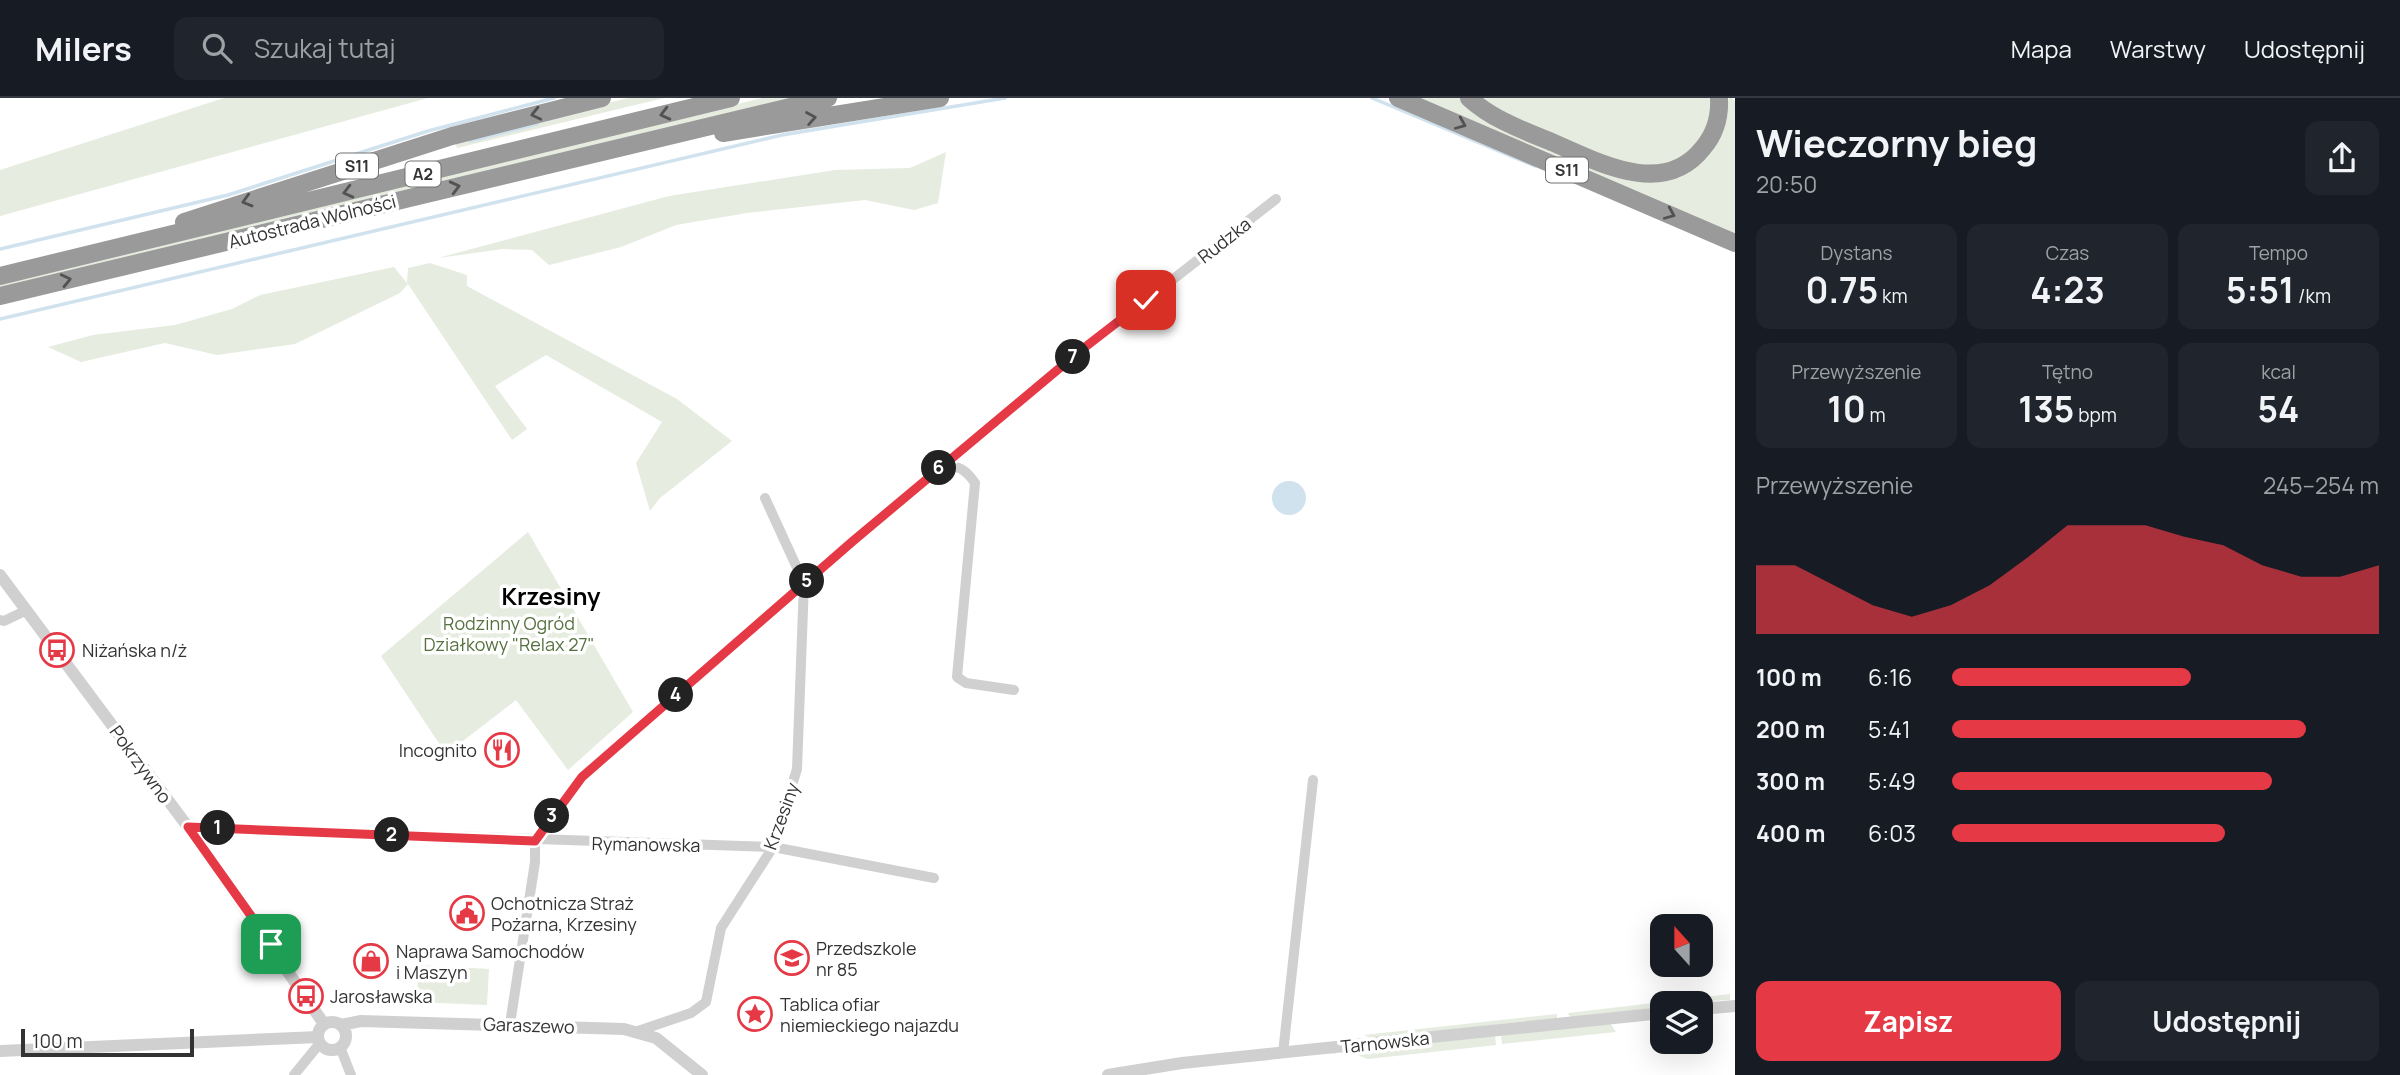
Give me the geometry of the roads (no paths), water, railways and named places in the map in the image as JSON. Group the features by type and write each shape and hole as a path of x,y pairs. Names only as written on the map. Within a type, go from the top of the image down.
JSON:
{"highway":[{"name":"S11","path":"116,248 213,211 427,143 602,98"},
{"name":"Autostrada Wolności","path":"0,276 731,98"},
{"name":"Autostrada Wolności","path":"0,296 828,98"},
{"path":"647,141 742,131 940,98"},
{"name":"S11","path":"1398,98 1735,243"},
{"path":"1469,98 1504,121 1605,165 1650,174 1682,166 1699,154 1712,135 1720,98"}],"street":[{"name":"Rudzka","path":"535,841 582,777 804,583 1080,351 1276,199"},
{"path":"943,466 956,466 967,471 975,483 957,677 966,683 1014,690"},
{"path":"765,498 804,583"},
{"name":"Pokrzywno","path":"0,575 188,827 324,1024"},
{"name":"Krzesiny","path":"638,1031 691,1013 706,1002 722,928 774,847 797,769 804,583"},
{"path":"0,620 4,621 27,610"},
{"path":"1283,1053 1313,780"},
{"name":"Rymanowska","path":"188,827 535,841 774,847 934,878"},
{"path":"510,1024 535,862 535,841"},
{"path":"1713,1008 1735,1006"},
{"name":"Tarnowska","path":"1108,1075 1182,1063 1650,1014"},
{"path":"295,1075 319,1040 324,1024 332,1021 341,1025 346,1034 340,1047 351,1075"},
{"name":"Garaszewo","path":"341,1025 361,1021 510,1024 638,1031 670,1047 702,1075"},
{"path":"0,1051 319,1040 331,1050 340,1047"}],"water":[{"path":"1289,481 1301,486 1306,498 1301,510 1289,515 1277,510 1272,498 1277,486"}],"waterway":[{"path":"0,249 228,195 428,131 554,98"},
{"path":"0,319 782,135 1005,98"},
{"path":"1372,98 1535,166"},
{"path":"470,141 537,124"}],"place":[{"name":"Niżańska n/ż","path":"57,650"},
{"name":"Incognito","path":"502,750"},
{"name":"Ochotnicza Straż Pożarna, Krzesiny","path":"467,913"},
{"name":"Przedszkole nr 85","path":"792,958"},
{"name":"Naprawa Samochodów i Maszyn","path":"371,961"},
{"name":"Jarosławska","path":"306,996"},
{"name":"Tablica ofiar niemieckiego najazdu","path":"755,1014"}],"district":[{"name":"Krzesiny","path":"551,595"}],"park label":[{"name":"Rodzinny Ogród Działkowy \"Relax 27\"","path":"509,633"}]}
